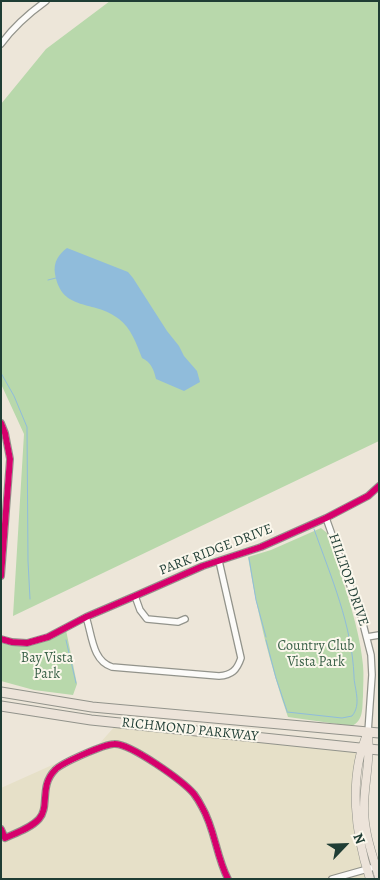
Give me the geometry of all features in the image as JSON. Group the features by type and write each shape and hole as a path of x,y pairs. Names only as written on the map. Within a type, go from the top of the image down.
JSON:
{"highway":[{"path":"1,687 23,696"},
{"name":"RICHMOND PARKWAY","path":"1,692 101,708 379,733"},
{"name":"RICHMOND PARKWAY","path":"1,706 91,720 370,749"}],"main road":[{"name":"HILLTOP DRIVE","path":"368,732 370,749 364,811 368,840 379,876"},
{"name":"HILLTOP DRIVE","path":"368,878 359,838 356,812 370,749"}],"street":[{"path":"1,44 17,25 46,1"},
{"path":"1,423 10,459 1,576"},
{"name":"PARK RIDGE DRIVE","path":"1,639 27,643 39,641 86,617 203,566 261,547 326,518 368,496 379,486"},
{"name":"HILLTOP DRIVE","path":"326,518 367,637 372,675 368,732"},
{"path":"86,617 95,649 105,665 219,676 231,674 236,670 242,658 219,561"},
{"path":"135,596 140,610 147,619 178,622 185,619"},
{"path":"367,637 379,635"},
{"path":"1,829 6,838 40,818 44,806 45,784 55,769 106,746 114,744 123,745 137,751 186,786 194,794 209,823 222,868 228,879"},
{"path":"332,879 377,867"},
{"path":"368,878 379,876"}],"shaded area":[{"path":"116,725 356,752 356,843 366,879 1,879 1,788 99,744"}],"green space":[{"path":"110,1 379,1 379,441 13,616 24,434 1,384 1,104 46,49"},
{"name":"Country Club Vista Park","path":"321,528 327,533 343,581 361,649 363,665 362,709 359,720 352,726 288,717 275,678 265,638 248,557 271,550"},
{"name":"Bay Vista Park","path":"66,630 77,684 73,695 34,690 1,681 1,643 27,645 43,641"}],"water":[{"path":"67,248 128,272 184,356 197,371 200,382 184,391 156,379 152,367 142,358 133,337 119,319 99,309 80,304 64,295 55,274 55,266 61,253"}],"waterway":[{"path":"48,280 56,278"},
{"path":"1,373 14,396 27,427 30,599"},
{"path":"287,712 342,718 352,716 357,706 352,657 345,620 334,583 314,529"},
{"path":"249,558 256,600 266,637"},
{"path":"66,640 76,683"},
{"path":"266,640 287,711"}],"cycle path":[{"path":"1,423 10,459 1,576"},
{"path":"1,639 27,643 48,637 86,617 203,566 261,547 326,518 368,496 379,486"},
{"path":"1,829 5,838 28,828 39,819 44,809 47,783 50,776 59,767 102,747 114,744 122,745 156,764 194,794 206,815 228,879"}]}
